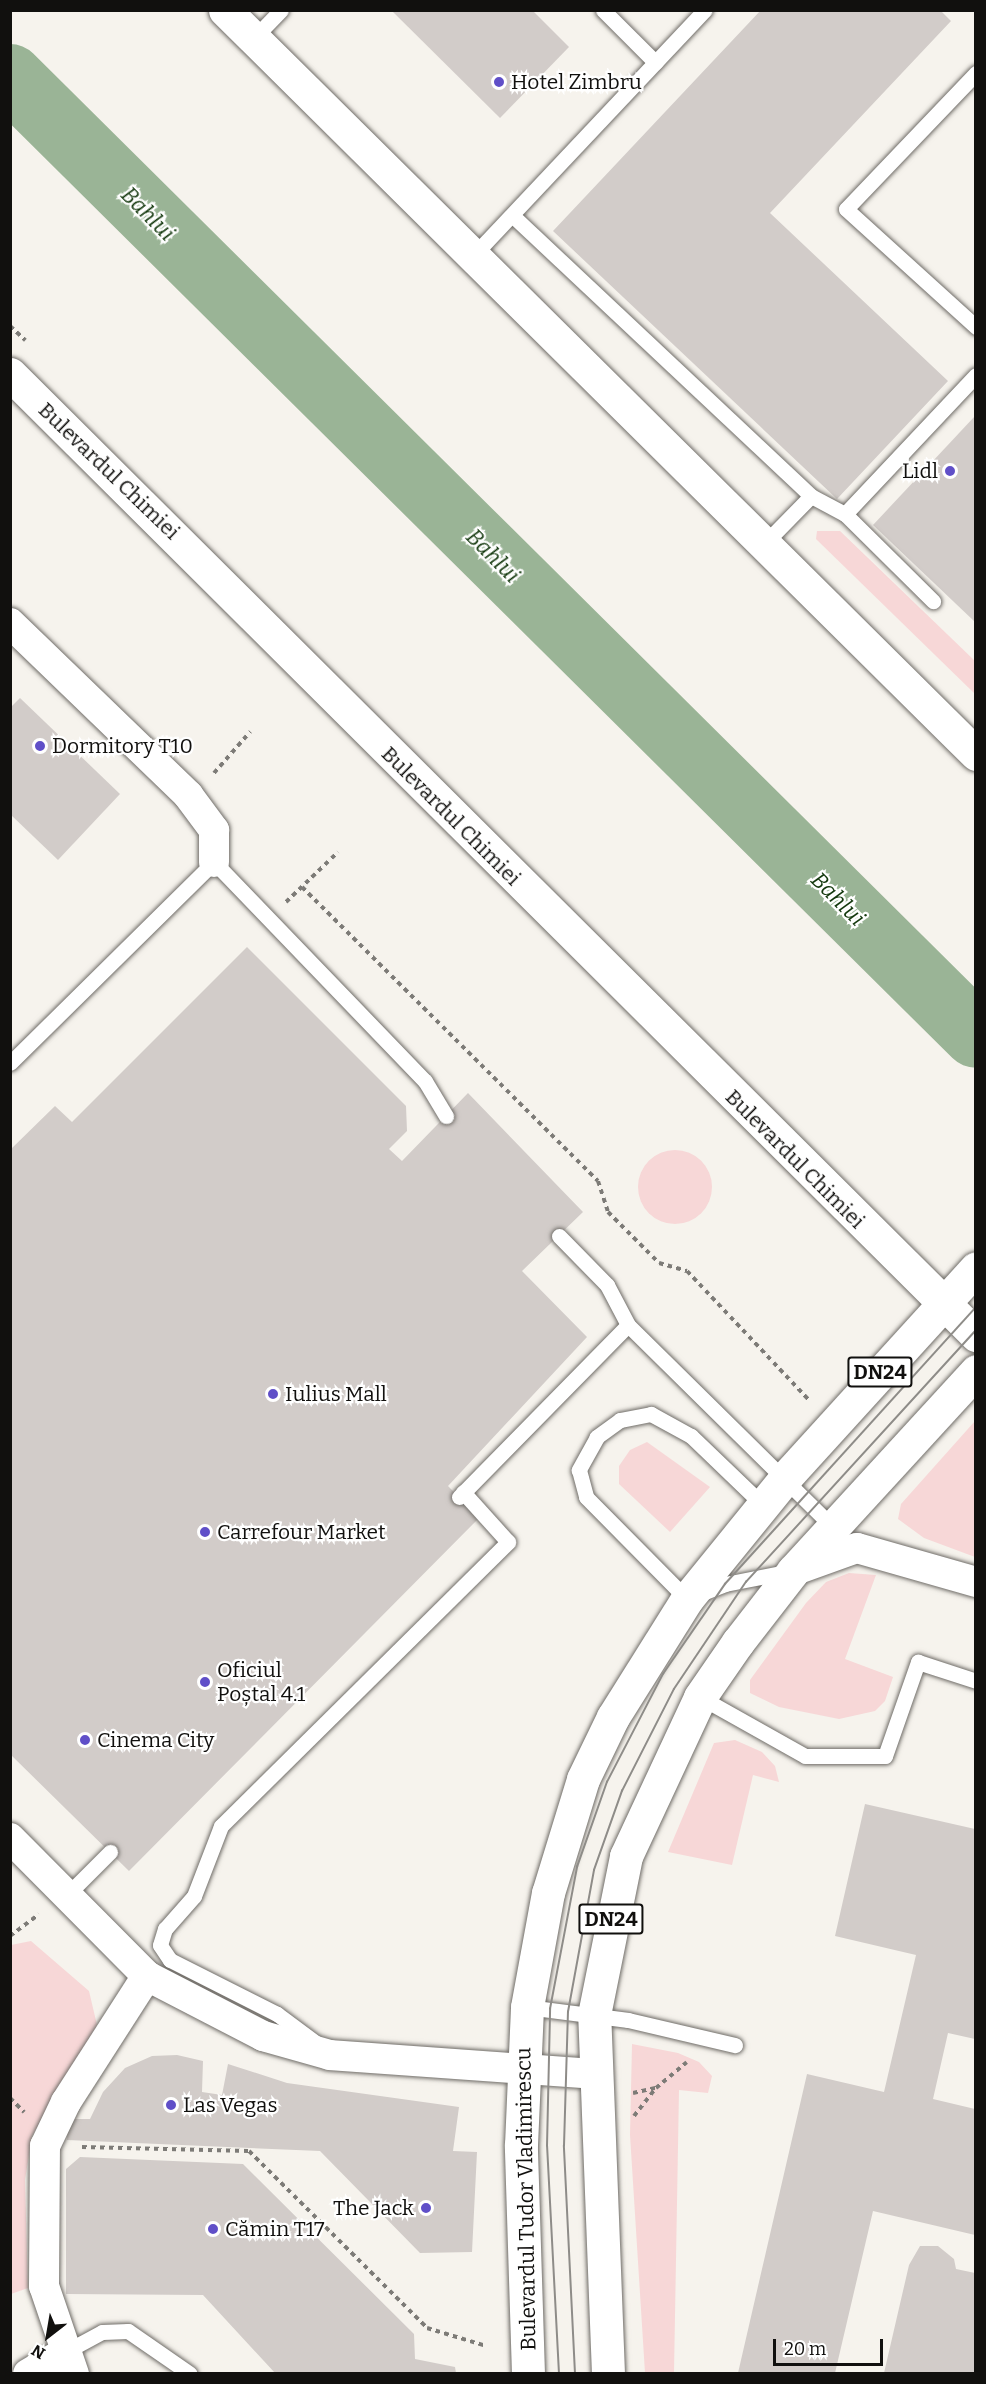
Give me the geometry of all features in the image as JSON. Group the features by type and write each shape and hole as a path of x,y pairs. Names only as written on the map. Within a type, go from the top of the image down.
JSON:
{"main road":[{"path":"225,10 470,259 761,547 975,754"},
{"name":"Bulevardul Chimiei","path":"10,374 893,1257 975,1335"},
{"name":"Bulevardul Tudor Vladimirescu","path":"528,2373 521,2069 527,2007 550,1883 584,1779 613,1717 687,1599 765,1507 786,1477 975,1268"},
{"name":"DN24","path":"608,2373 592,2074 594,2015 626,1856 700,1698 793,1571 975,1371"}],"street":[{"path":"10,623 189,795 214,830 214,862"},
{"path":"793,1571 858,1548 975,1582"},
{"path":"10,1838 147,1976 264,2036 330,2055 592,2074"},
{"path":"28,2373 70,2363 44,2286 45,2146 66,2102 147,1976"}],"lane":[{"path":"253,39 281,10"},
{"path":"603,10 655,62"},
{"path":"470,259 705,10"},
{"path":"975,73 846,208 975,327"},
{"path":"513,216 811,496 845,514 933,601"},
{"path":"845,514 975,375"},
{"path":"761,547 811,496"},
{"path":"10,1063 214,862 425,1081 446,1116"},
{"path":"559,1236 607,1285 628,1325 786,1477 833,1527"},
{"path":"330,2055 277,2014 196,1977 170,1960 160,1945 165,1929 194,1896 221,1826 508,1542 461,1495 490,1459 628,1325"},
{"path":"765,1507 671,1421 651,1414 620,1420 597,1437 579,1470 586,1497 687,1599 725,1584 793,1571"},
{"path":"700,1698 805,1756 885,1756 918,1662 975,1681"},
{"path":"67,1895 110,1852"},
{"path":"527,2007 594,2015 735,2045"},
{"path":"70,2363 102,2332 128,2331 190,2373"}],"path":[{"path":"213,774 250,732"},
{"path":"338,852 304,886 598,1181 608,1212 659,1263 687,1271 818,1409"},
{"path":"627,2125 656,2088 713,2041"},
{"path":"622,2095 656,2088"},
{"path":"10,2098 31,2119"},
{"path":"83,2147 249,2151 427,2328 483,2345"}],"shaded area":[{"path":"817,531 840,531 975,661 975,694 816,539"},
{"path":"675,1150 689,1153 701,1161 709,1173 712,1187 709,1201 701,1213 689,1221 675,1224 661,1221 649,1213 641,1201 638,1187 641,1173 649,1161 661,1153"},
{"path":"975,1421 975,1557 924,1538 898,1519 901,1504"},
{"path":"647,1442 710,1487 670,1532 619,1484 619,1466 630,1450"},
{"path":"849,1573 876,1575 845,1659 893,1677 885,1701 875,1711 839,1719 779,1707 750,1693 750,1680 806,1603 826,1582"},
{"path":"735,1740 762,1752 775,1766 779,1782 753,1775 732,1865 668,1852 714,1743"},
{"path":"31,1941 89,1991 97,2025 32,2136 25,2180 28,2288 11,2294 11,1945"},
{"path":"632,2044 678,2053 699,2062 712,2076 708,2093 679,2090 674,2373 645,2373 630,2135"}],"building":[{"name":"Hotel Zimbru","path":"391,10 532,10 569,47 500,118"},
{"path":"761,10 940,10 951,21 770,213 948,381 837,499 553,231"},
{"name":"Lidl","path":"975,416 975,622 873,525"},
{"name":"Dormitory T10","path":"20,698 120,794 58,860 10,814 10,708"},
{"name":"Iulius Mall","path":"247,947 406,1106 407,1131 389,1149 402,1161 468,1093 583,1212 522,1271 587,1337 448,1486 479,1518 129,1871 10,1754 10,1150 55,1106 72,1122"},
{"path":"865,1804 975,1829 975,2039 948,2033 933,2099 975,2109 975,2235 873,2211 835,2373 738,2373 807,2074 884,2092 916,1955 835,1936"},
{"path":"177,2055 203,2061 202,2092 222,2095 228,2064 287,2083 459,2107 453,2151 477,2152 472,2252 420,2253 320,2151 67,2140 68,2119 90,2119 103,2092 125,2068 152,2056"},
{"name":"Cămin T17","path":"80,2157 243,2164 414,2334 415,2359 455,2367 456,2373 275,2373 203,2295 66,2294 66,2169"},
{"path":"920,2246 938,2246 954,2259 956,2269 975,2273 975,2373 884,2373 909,2265"}],"waterway":[{"name":"Bahlui","path":"10,77 976,1035"}],"tram line":[{"path":"559,2374 547,2146 550,2009 577,1867 607,1782 663,1674 725,1584 976,1307"},
{"path":"575,2374 564,2146 568,2012 594,1870 622,1791 674,1689 746,1582 976,1330"}],"place":[{"name":"Hotel Zimbru","path":"499,82"},
{"name":"Lidl","path":"950,471"},
{"name":"Dormitory T10","path":"40,746"},
{"name":"Iulius Mall","path":"273,1394"},
{"name":"Carrefour Market","path":"205,1532"},
{"name":"Oficiul Poștal 4.1","path":"205,1682"},
{"name":"Cinema City","path":"85,1740"},
{"name":"Las Vegas","path":"171,2105"},
{"name":"The Jack","path":"426,2208"},
{"name":"Cămin T17","path":"213,2229"}]}
